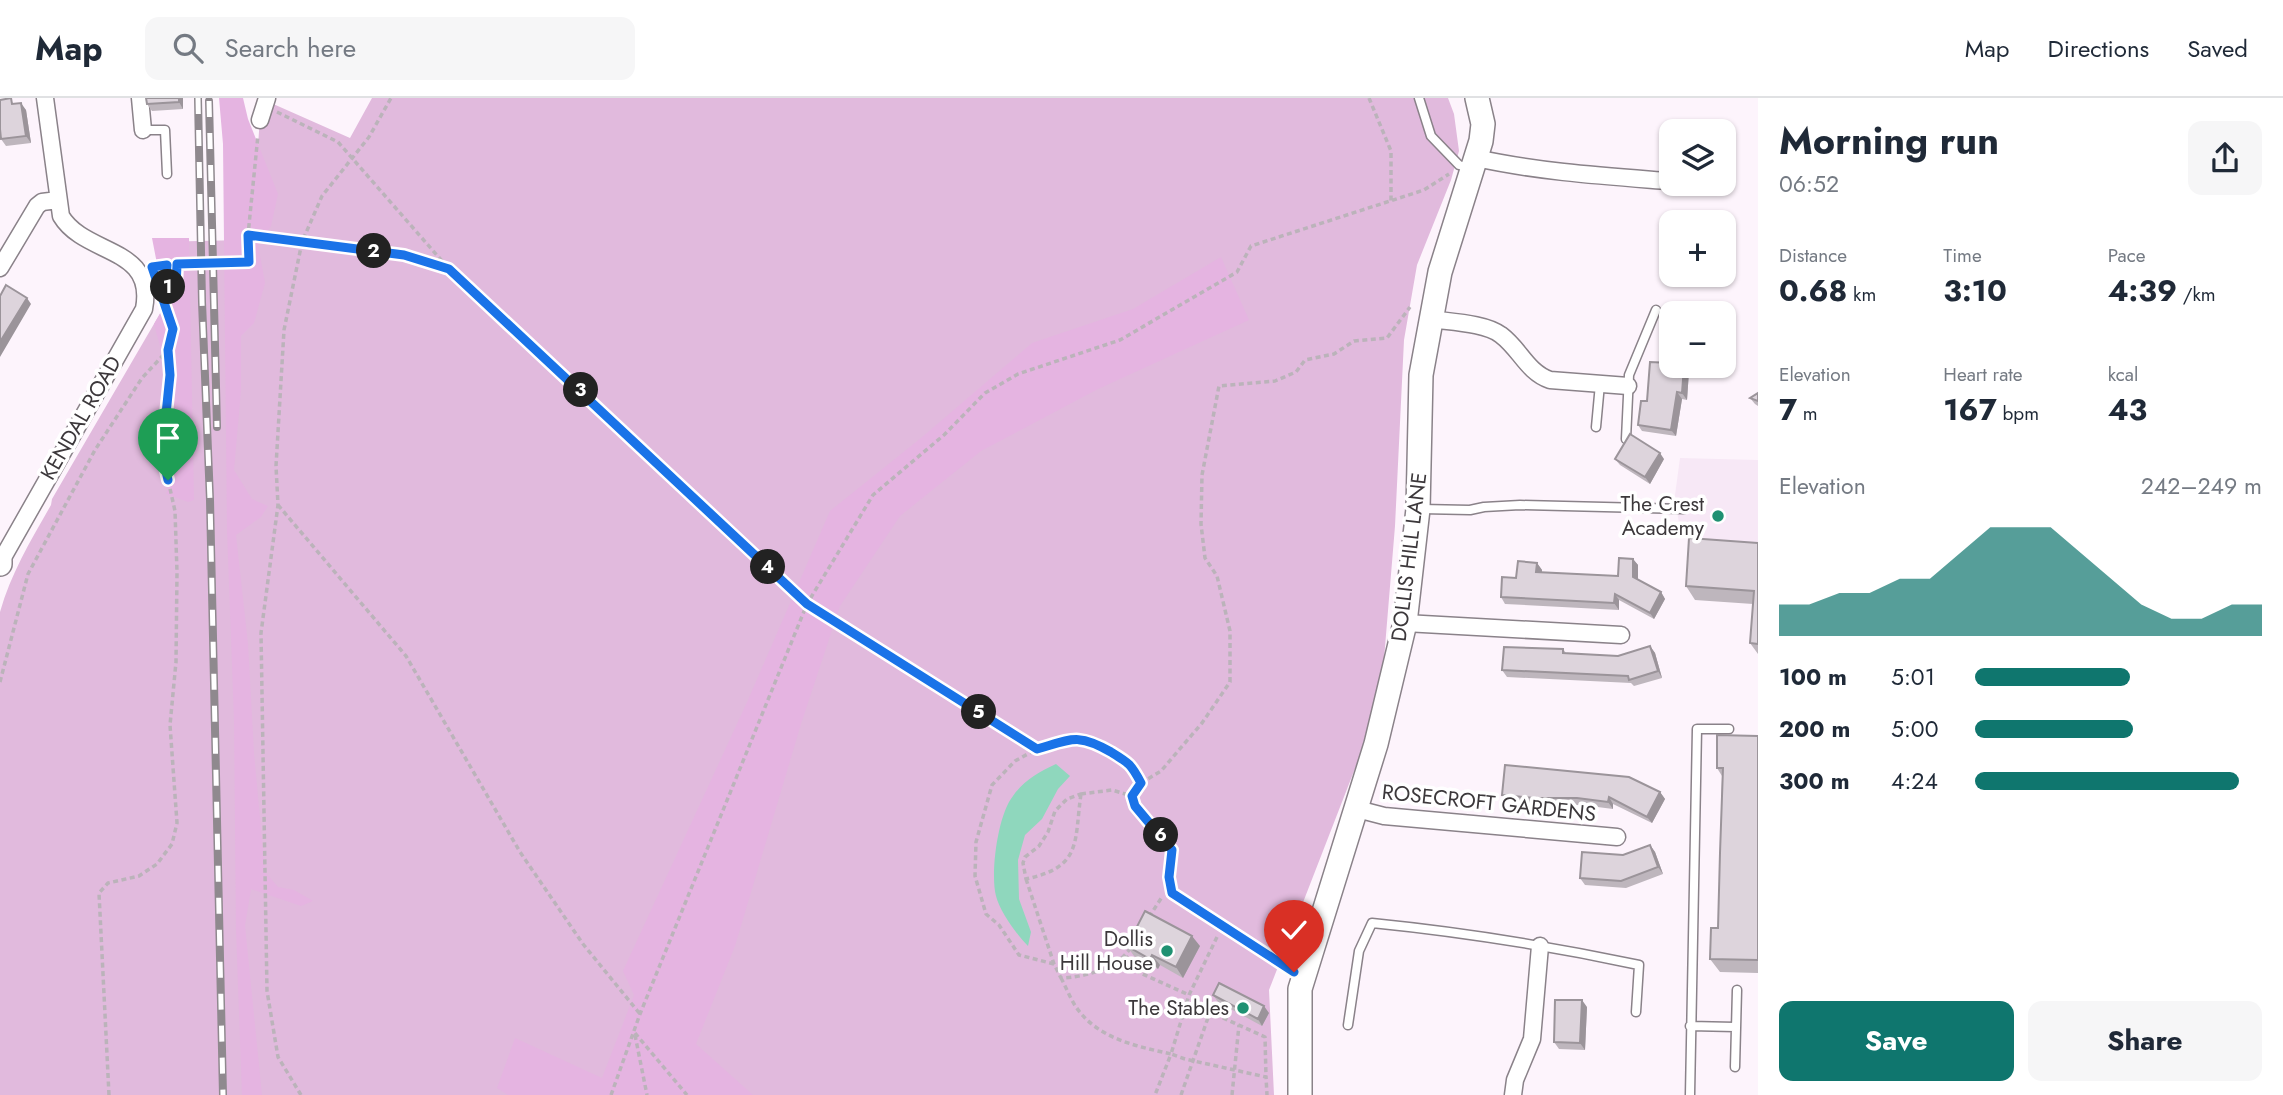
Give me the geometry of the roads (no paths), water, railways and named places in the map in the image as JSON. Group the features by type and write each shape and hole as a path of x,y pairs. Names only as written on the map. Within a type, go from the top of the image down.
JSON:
{"street":[{"path":"0,268 37,206 42,202 58,201 45,98"},
{"path":"140,98 143,130"},
{"name":"DOLLIS HILL LANE","path":"1300,1095 1300,989 1380,732 1405,623 1418,509 1421,375 1440,272 1467,162 1483,124 1478,98"},
{"path":"1467,162 1659,180"},
{"name":"KENDAL ROAD","path":"0,562 144,309 146,298 145,268 68,227 61,216 58,201"},
{"path":"1430,319 1492,329 1503,336 1532,370 1550,380 1628,386"},
{"path":"1405,623 1621,635"},
{"name":"ROSECROFT GARDENS","path":"1357,809 1384,816 1617,837"},
{"path":"1513,1095 1515,1080 1532,1039 1540,946"}],"lane":[{"path":"1419,98 1432,136 1467,162"},
{"path":"143,130 165,130 167,174"},
{"path":"1626,439 1629,375 1656,310"},
{"path":"1596,428 1600,384"},
{"path":"1418,509 1470,510 1520,505 1684,509"},
{"path":"1690,1095 1689,1026 1697,729 1729,729"},
{"path":"1172,893 1304,978"},
{"path":"1348,1025 1359,951 1372,923 1462,932 1576,951 1639,965 1636,1012"},
{"path":"1735,1066 1737,990"},
{"path":"1689,1026 1735,1027"}],"railway":[{"path":"198,98 223,1095"},
{"path":"209,101 217,427"}],"place":[{"name":"The Crest Academy","path":"1718,516"},
{"name":"Dollis Hill House","path":"1167,951"},
{"name":"The Stables","path":"1243,1008"}]}
